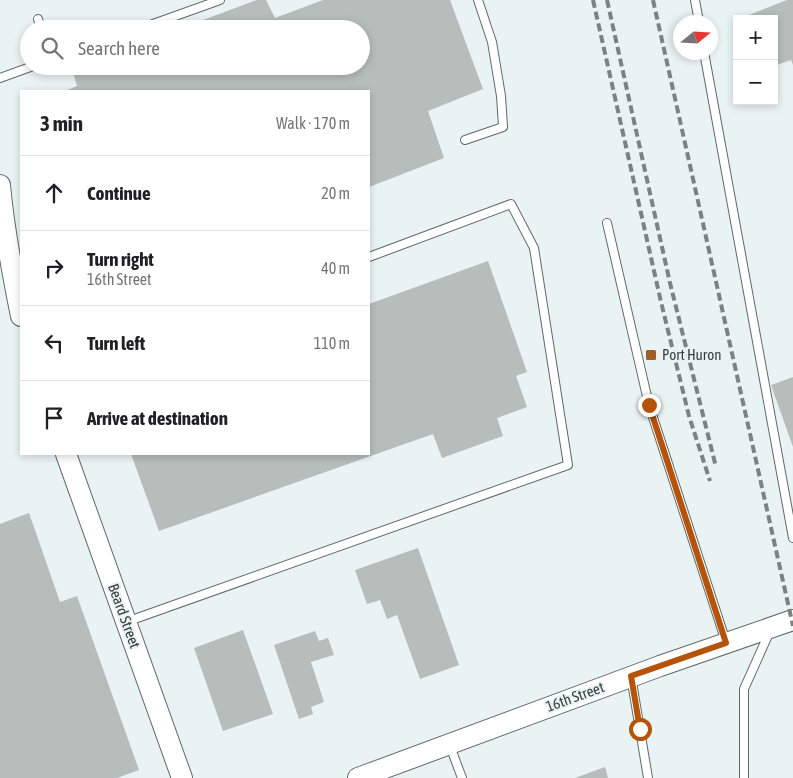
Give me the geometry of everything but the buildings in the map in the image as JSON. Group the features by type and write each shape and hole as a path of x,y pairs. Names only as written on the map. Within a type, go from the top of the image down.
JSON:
{"street":[{"path":"0,185 14,285 20,312"},
{"name":"Beard Street","path":"66,455 182,778"},
{"name":"16th Street","path":"358,778 631,676 793,620"}],"lane":[{"path":"164,20 220,0"},
{"path":"465,140 504,127 492,42 478,0"},
{"path":"695,0 698,15"},
{"path":"705,60 793,538"},
{"path":"0,78 20,71"},
{"path":"126,622 568,465 534,248 511,204 370,257"},
{"path":"608,223 649,405 726,643"},
{"path":"744,778 744,689 772,628"},
{"path":"631,676 648,778"},
{"path":"450,744 462,778"}],"railway":[{"path":"593,0 661,302 689,416 710,481"},
{"path":"607,0 670,283 716,467"},
{"path":"653,0 793,626"}],"place":[{"name":"Port Huron","path":"651,355"}],"route":[{"path":"640,729 631,676 726,643 649,405"}]}
